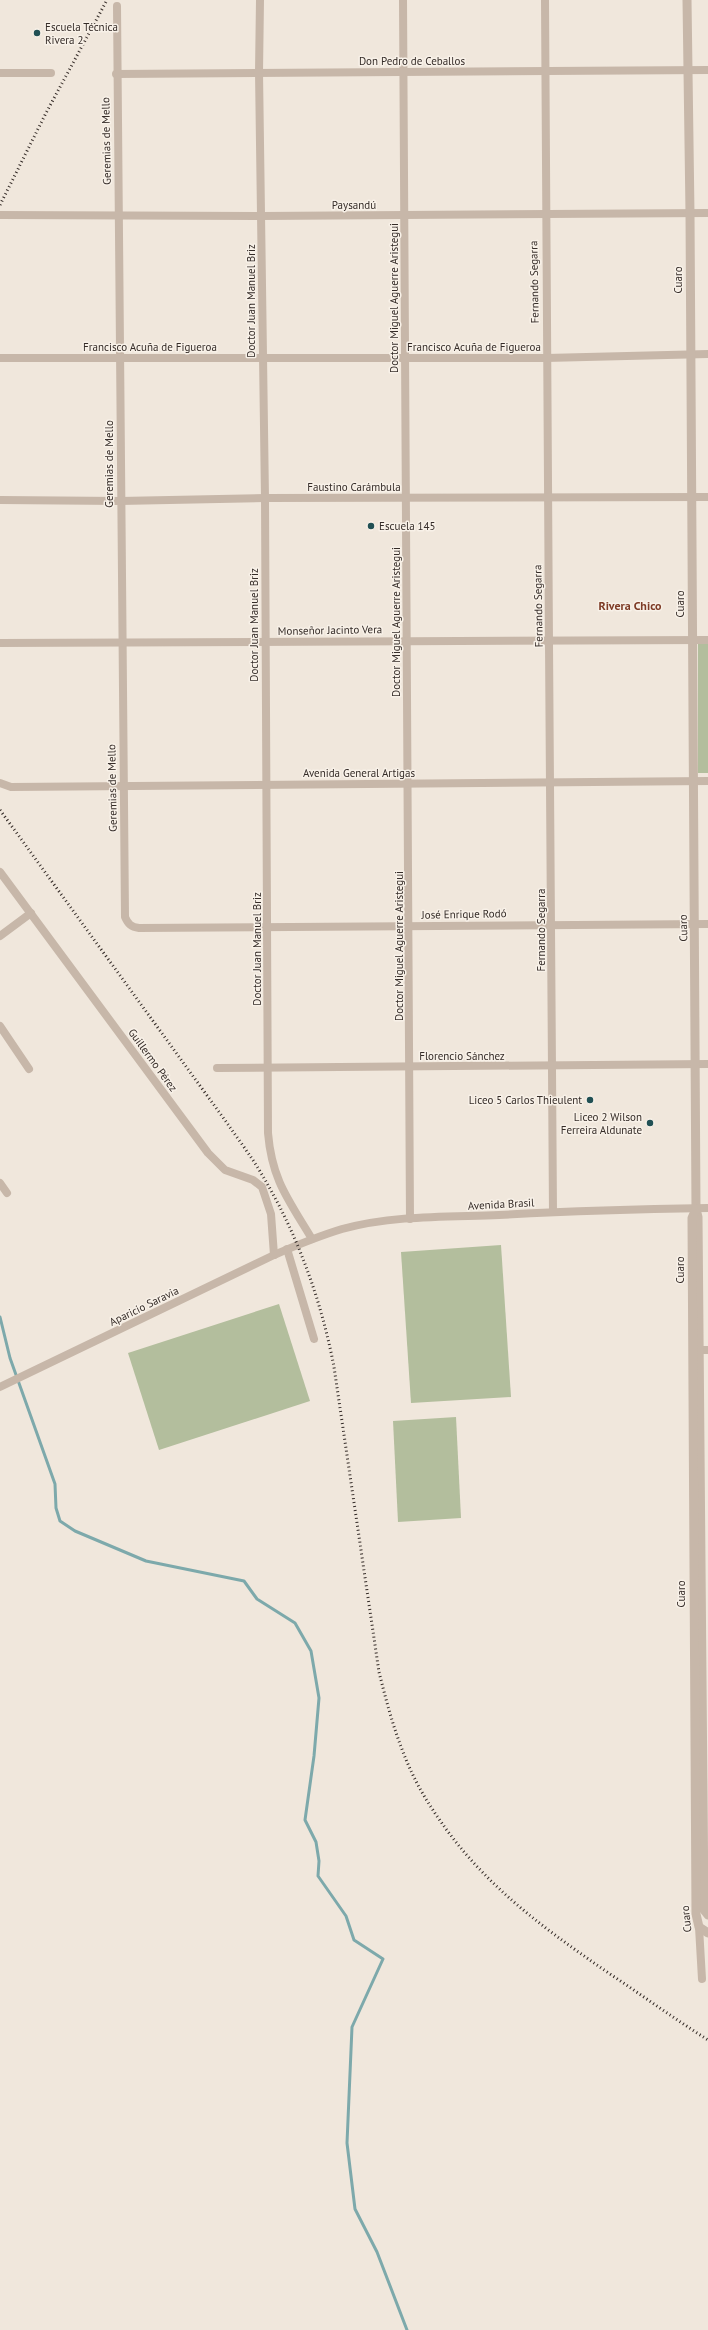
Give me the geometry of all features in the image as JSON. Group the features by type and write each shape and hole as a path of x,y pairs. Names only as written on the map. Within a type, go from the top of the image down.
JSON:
{"street":[{"name":"Doctor Juan Manuel Briz","path":"260,0 259,72 265,498 269,1067 268,1133 270,1157 279,1183 312,1239"},
{"name":"Doctor Miguel Aguerre Aristegui","path":"403,0 410,926 410,1219"},
{"name":"Fernando Segarra","path":"545,0 544,215 550,640 553,1212"},
{"name":"Cuaro","path":"687,0 696,1064 696,1208 692,1218 700,1350 702,1777 704,1910 708,1915"},
{"name":"Geremias de Mello","path":"117,6 116,74 119,215 123,786 125,917 127,922"},
{"name":"Don Pedro de Ceballos","path":"116,74 708,70"},
{"path":"0,73 51,73"},
{"name":"Paysandú","path":"0,216 544,215 708,213"},
{"name":"Francisco Acuña de Figueroa","path":"0,358 546,358 708,354"},
{"name":"Faustino Carámbula","path":"0,500 120,502 265,498 548,498 708,496"},
{"name":"Monseñor Jacinto Vera","path":"0,643 122,641 265,643 408,640 708,640"},
{"name":"Avenida General Artigas","path":"0,783 10,787 708,780"},
{"name":"Guillermo Pérez","path":"0,872 208,1153 225,1170 253,1180 262,1187 271,1214 274,1255"},
{"path":"0,936 31,914"},
{"name":"José Enrique Rodó","path":"127,922 133,928 708,924"},
{"path":"0,1026 29,1068"},
{"name":"Florencio Sánchez","path":"217,1068 553,1067 708,1064"},
{"path":"0,1184 7,1193"},
{"name":"Avenida Brasil","path":"298,1244 365,1224 410,1219 553,1212 708,1208"},
{"name":"Aparicio Saravia","path":"3,1385 298,1244"},
{"path":"287,1249 314,1339"},
{"name":"Cuaro","path":"702,1777 696,1914 699,1927 702,1979"},
{"path":"699,1927 708,1933"}],"green space":[{"path":"698,644 708,644 708,773 698,773"},
{"path":"501,1245 511,1397 411,1403 401,1252"},
{"path":"279,1304 310,1401 159,1450 128,1353"},
{"path":"456,1417 461,1518 398,1522 393,1421"}],"waterway":[{"path":"0,1317 10,1358 55,1484 56,1508 60,1521 75,1531 146,1561 244,1581 257,1599 295,1623 311,1651 319,1698 314,1756 305,1820 316,1842 319,1861 318,1876 346,1916 354,1940 383,1959 352,2027 347,2143 355,2209 377,2252 407,2330"}],"railway":[{"path":"0,205 46,113 107,0"},
{"path":"0,810 249,1154 286,1219 315,1292 329,1342 379,1672 392,1721 403,1753 426,1799 445,1827 465,1852 486,1876 508,1897 583,1955 708,2040"}],"place":[{"name":"Escuela Técnica Rivera 2","path":"37,33"},
{"name":"Escuela 145","path":"371,526"},
{"name":"Liceo 5 Carlos Thieulent","path":"590,1100"},
{"name":"Liceo 2 Wilson Ferreira Aldunate","path":"650,1123"}],"district":[{"name":"Rivera Chico","path":"630,605"}]}
